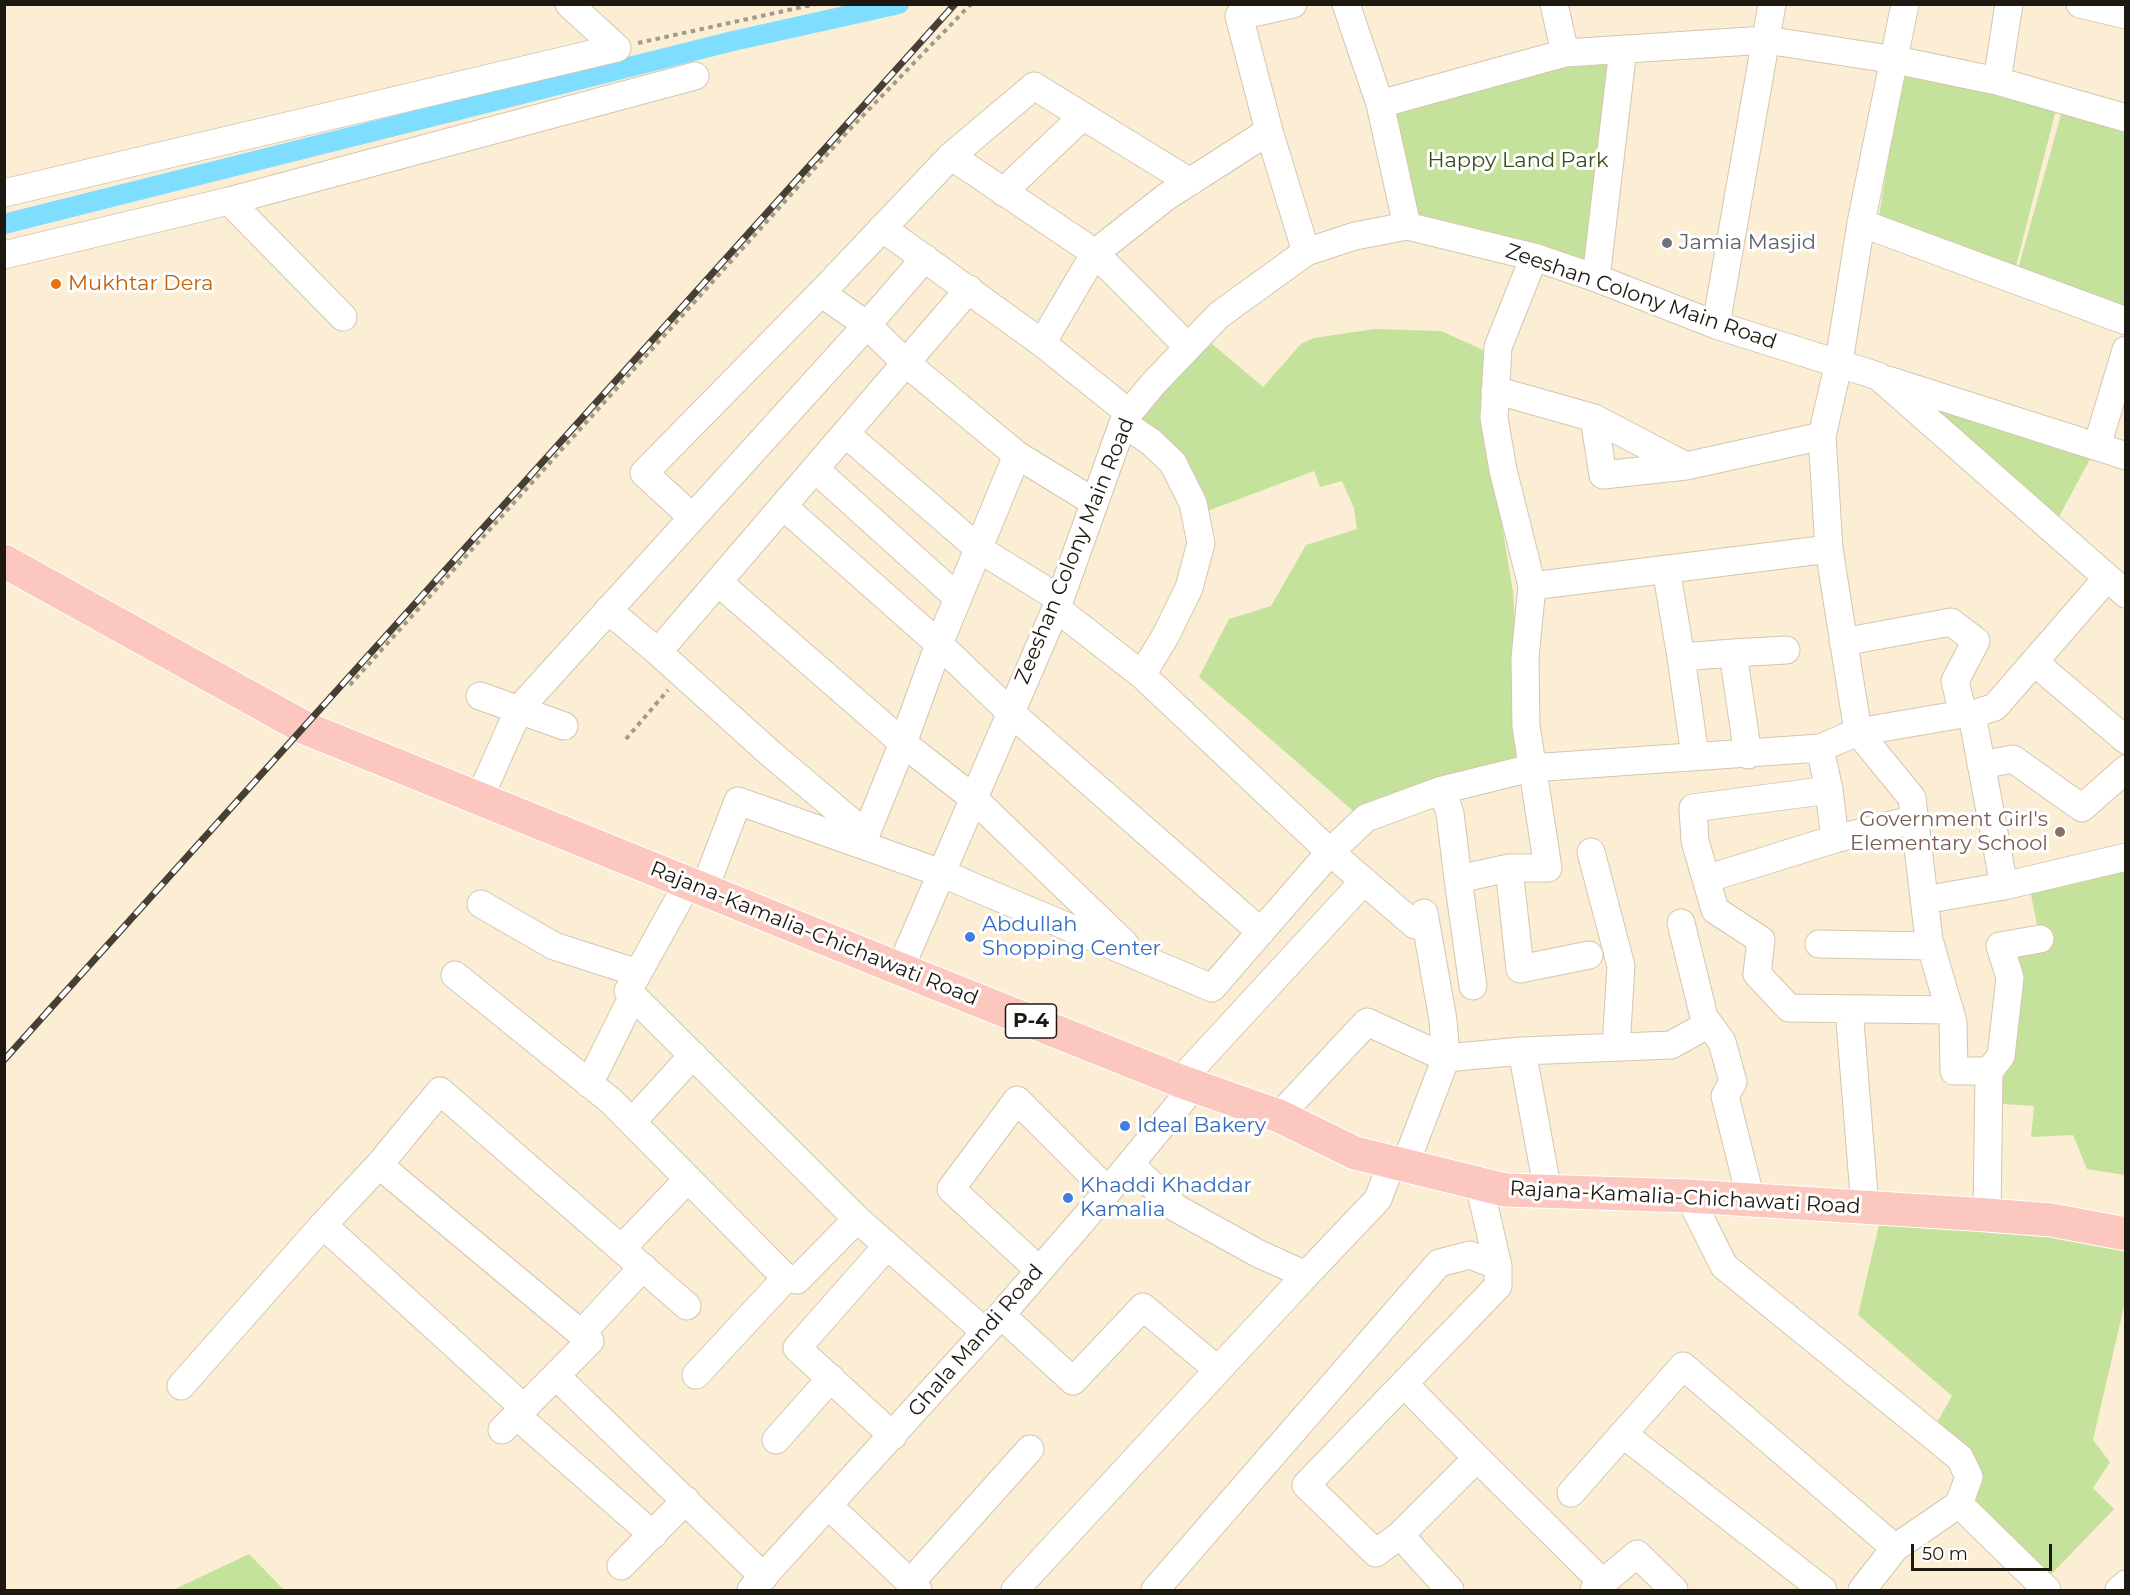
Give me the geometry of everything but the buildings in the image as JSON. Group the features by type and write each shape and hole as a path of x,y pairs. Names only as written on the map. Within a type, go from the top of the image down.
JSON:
{"main road":[{"name":"Rajana-Kamalia-Chichawati Road","path":"4,561 306,728 900,969 1187,1083 1279,1116 1355,1153 1505,1190 1689,1196 1987,1215 2051,1220 2126,1234"}],"street":[{"path":"570,4 616,48"},
{"path":"1293,4 1237,10 1269,131 1306,252"},
{"path":"1346,4 1380,104 1407,226"},
{"path":"1554,4 1565,52"},
{"path":"1716,325 1772,4"},
{"path":"1905,4 1896,60 1861,223 1839,362 1822,436 1829,549 1858,732 1912,798 1931,946 1953,1022 1954,1071 1989,1071"},
{"path":"1997,81 2009,4"},
{"path":"2080,4 2126,15"},
{"path":"1380,104 1565,52 1766,40 1896,60 1997,81 2126,118"},
{"path":"4,193 616,48"},
{"path":"1596,278 1623,49"},
{"path":"4,255 229,201 695,76"},
{"path":"692,517 644,473 951,156 1034,86 1190,182"},
{"path":"1003,192 1083,116"},
{"path":"1042,343 1095,253 1166,197 1269,131"},
{"path":"951,156 1095,253 1187,346"},
{"path":"229,201 343,317"},
{"path":"1861,223 2126,321"},
{"name":"Zeeshan Colony Main Road","path":"900,969 1058,604 1126,418 1187,346 1219,315 1306,252 1355,236 1407,226 1534,257 1596,278 1716,325 1878,376 2116,586"},
{"path":"882,228 1042,343 1173,462 1193,503 1202,543 1189,588 1166,635 1142,675"},
{"path":"1458,879 1509,868 1548,868 1526,726 1525,658 1532,586 1503,470 1494,418 1498,347 1534,257"},
{"path":"480,797 519,709 925,258"},
{"path":"658,652 969,289"},
{"path":"820,293 867,325 906,363 1017,455 1094,502"},
{"path":"2097,446 2126,350"},
{"path":"1878,376 2126,456"},
{"path":"1495,390 1594,418 1686,466"},
{"path":"1594,418 1603,476 1686,466 1822,436"},
{"path":"846,434 979,549 1058,604 1142,675 1330,852 1415,925 1424,913 1443,1020 1446,1058 1398,1164 1378,1199 1015,1590"},
{"path":"864,840 939,644 1017,455"},
{"path":"815,469 958,598"},
{"path":"783,506 939,644 1010,712 1261,932"},
{"path":"1532,586 1829,549"},
{"path":"1666,569 1695,756"},
{"path":"718,582 903,743 973,798 1137,956"},
{"path":"589,1084 636,985 696,886 738,801 864,840 1212,988 1330,852 1366,818 1442,790 1532,768 1695,756 1748,755 1820,748 1858,732 1965,715 1995,707 2034,662 2116,586"},
{"path":"608,610 658,652 864,840"},
{"path":"1843,642 1951,622 1976,641 1955,681 1965,715 1972,720 2004,886"},
{"path":"1681,657 1786,650"},
{"path":"1733,653 1748,755"},
{"path":"2034,662 2126,740"},
{"path":"480,696 564,726"},
{"path":"1820,748 1829,790 1835,839"},
{"path":"1981,765 2013,759 2082,808 2126,770"},
{"path":"1442,790 1450,813 1473,986"},
{"path":"1829,790 1694,808 1695,841 1714,910 1761,940 1757,974 1789,1008 1950,1010"},
{"path":"1706,879 1835,839 1915,819"},
{"path":"1591,852 1621,966 1616,1047"},
{"path":"1924,900 2004,886 2126,857"},
{"path":"1509,868 1520,969 1589,955"},
{"name":"Ghala Mandi Road","path":"758,1584 993,1324 1108,1191 1130,1164 1187,1083 1364,881"},
{"path":"481,904 554,946 636,985 693,1055 857,1219 887,1245 1073,1381 1143,1307 1218,1370"},
{"path":"1681,923 1704,1017 1722,1042 1733,1082 1725,1096 1751,1200"},
{"path":"1987,1215 1989,1071 2001,1056 2010,978 2000,946 2040,939"},
{"path":"1819,944 1931,946"},
{"path":"455,975 632,1122 786,1278 797,1281 857,1219"},
{"path":"1849,1009 1864,1207"},
{"path":"1279,1116 1367,1022 1446,1058 1522,1051 1671,1045 1709,1024"},
{"path":"1522,1051 1548,1191"},
{"path":"632,1122 693,1055"},
{"path":"181,1386 379,1165 440,1091 687,1306"},
{"path":"1039,1270 951,1189 1017,1100 1108,1191"},
{"path":"1130,1164 1176,1208 1259,1254 1306,1275"},
{"path":"379,1165 590,1341 514,1418"},
{"path":"621,1249 688,1179"},
{"path":"1477,1458 1400,1535 1376,1553 1306,1485 1498,1286 1498,1266 1479,1184"},
{"path":"1689,1196 1724,1266 1960,1458 1969,1477 1959,1504 1895,1548 1862,1590"},
{"path":"323,1225 514,1418 653,1535"},
{"path":"887,1245 797,1347 893,1436"},
{"path":"1155,1590 1439,1263 1470,1255 1498,1266"},
{"path":"581,1334 643,1268"},
{"path":"696,1375 786,1278"},
{"path":"1571,1493 1683,1366 1895,1548"},
{"path":"556,1376 686,1500 758,1584"},
{"path":"776,1440 831,1378"},
{"path":"1404,1384 1598,1587 1637,1554 1674,1590"},
{"path":"1623,1434 1823,1590"},
{"path":"829,1506 914,1587 1030,1449"},
{"path":"621,1566 686,1500"},
{"path":"1959,1504 2047,1590"},
{"path":"1400,1535 1450,1590"},
{"path":"2120,1590 2126,1584"}],"path":[{"path":"616,48 816,4"},
{"path":"350,684 834,146 970,5 974,4"},
{"path":"626,739 682,674"}],"green space":[{"name":"Happy Land Park","path":"1623,49 1596,278 1407,226 1381,108"},
{"path":"1902,73 2057,106 2016,266 1879,216"},
{"path":"2064,104 2125,120 2125,319 2016,276"},
{"path":"1375,329 1441,331 1492,354 1493,471 1513,592 1523,764 1359,816 1199,677 1229,619 1271,606 1306,545 1357,529 1354,508 1342,481 1320,487 1314,471 1202,513 1139,424 1158,397 1211,343 1263,387 1301,344 1314,338"},
{"path":"1878,376 2097,446 2052,530"},
{"path":"2125,857 2125,1175 2087,1169 2073,1135 2031,1137 2034,1106 1988,1103 2000,946 2040,939 2028,880"},
{"path":"1883,1208 2125,1234 2125,1302 2093,1440 2110,1462 2093,1488 2114,1509 2041,1585 1959,1504 1969,1477 1931,1433 1952,1396 1858,1315"},
{"path":"249,1554 284,1590 173,1590"}],"waterway":[{"path":"4,224 733,41 899,4"}],"railway":[{"path":"4,1060 955,4"}],"place":[{"name":"Jamia Masjid","path":"1667,243"},
{"name":"Mukhtar Dera","path":"56,284"},
{"name":"Government Girl's Elementary School","path":"2060,832"},
{"name":"Abdullah Shopping Center","path":"970,937"},
{"name":"Ideal Bakery","path":"1125,1126"},
{"name":"Khaddi Khaddar Kamalia","path":"1068,1198"}]}
